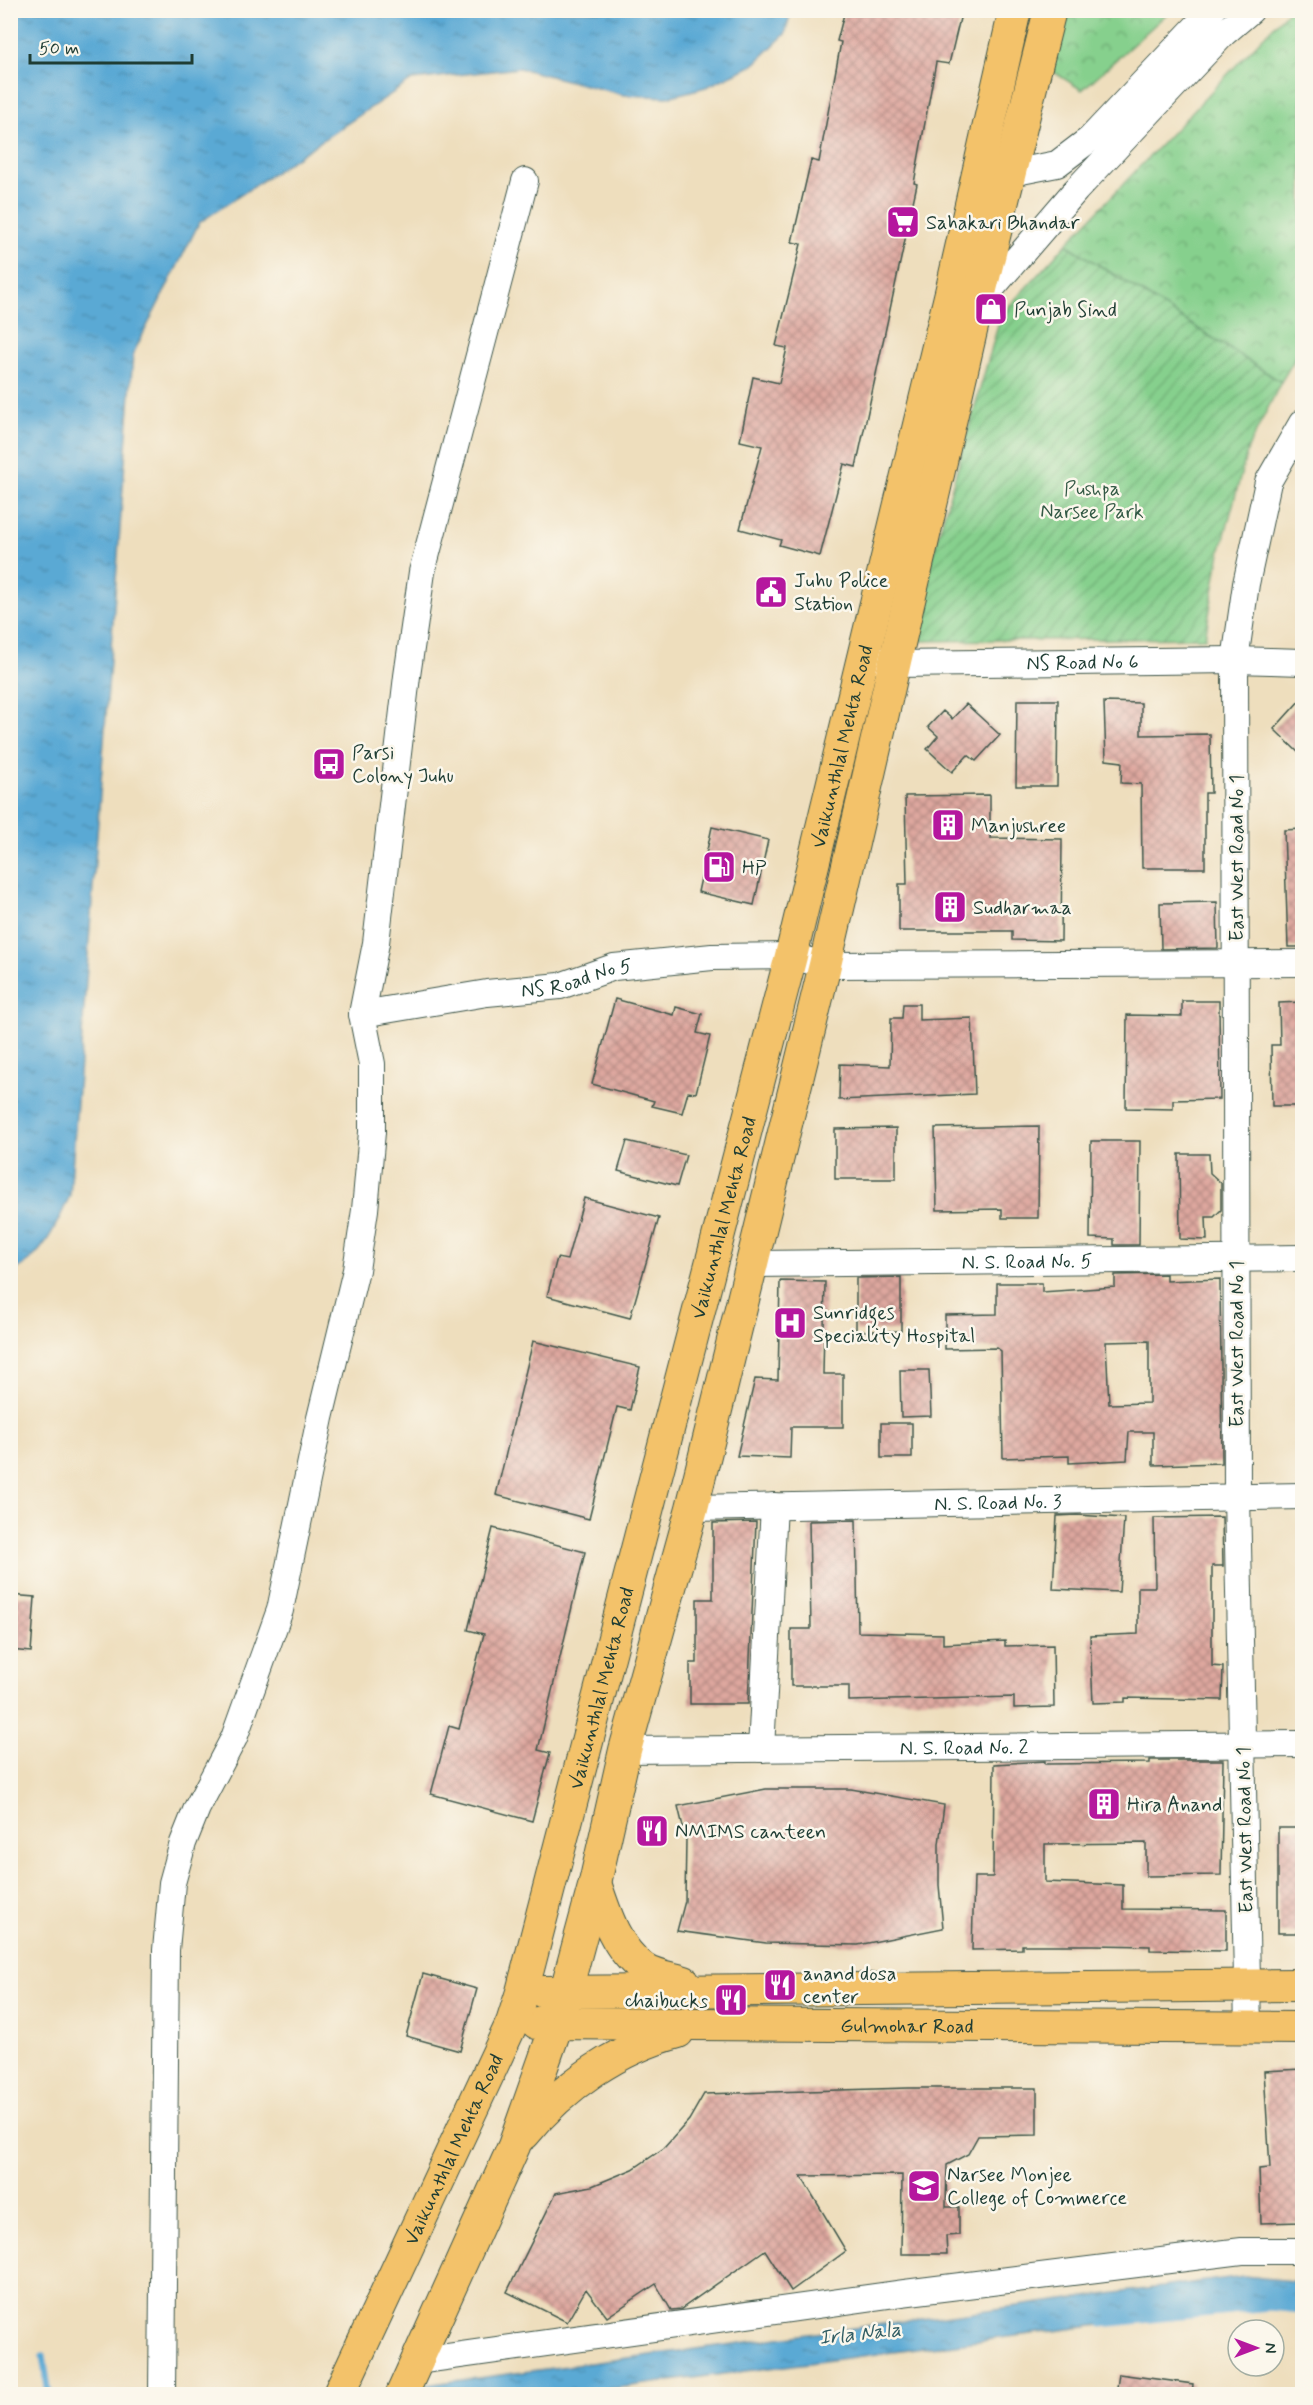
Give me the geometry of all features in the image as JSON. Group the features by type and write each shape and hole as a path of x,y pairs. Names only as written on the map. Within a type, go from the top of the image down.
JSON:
{"main road":[{"name":"Vaikunthlal Mehta Road","path":"339,2394 512,2023 522,1992 791,956 1016,10"},
{"name":"Vaikunthlal Mehta Road","path":"402,2394 514,2146 557,2024 595,1883 626,1750 692,1508 825,965 977,305 1050,10"},
{"path":"595,1883 604,1910 622,1947 644,1969 706,1990"},
{"name":"Gulmohar Road","path":"522,1992 1302,1984"},
{"path":"1016,2027 1017,1987"},
{"name":"Gulmohar Road","path":"512,2023 1302,2028"},
{"path":"514,2146 543,2110 571,2086 602,2066 662,2036 705,2025"}],"street":[{"path":"1011,173 1057,164 1090,139 1212,10"},
{"path":"977,305 1076,190 1224,33 1251,10"},
{"path":"1057,164 1076,190"},
{"path":"162,2394 166,1950 172,1883 183,1843 197,1808 234,1738 280,1610 320,1418 344,1324 365,1210 372,1132 372,1064 362,1014 381,907 407,676 422,572 525,181"},
{"name":"East West Road No 1","path":"1248,2029 1237,1495 1235,660 1246,584 1268,482 1302,423"},
{"name":"NS Road No 6","path":"863,656 894,664 1235,660 1302,662"},
{"path":"791,956 825,965 1302,963"},
{"name":"NS Road No 5","path":"362,1014 488,993 560,986 614,967 712,957 791,956"},
{"name":"N. S. Road No. 5","path":"751,1264 1302,1258"},
{"name":"N. S. Road No. 3","path":"692,1508 1237,1495 1302,1496"},
{"path":"761,1749 774,1506"},
{"name":"N. S. Road No. 2","path":"626,1750 1302,1744"},
{"path":"418,2361 1242,2251 1302,2251"}],"green space":[{"path":"1289,10 1302,11 1302,347 1281,382 1066,244"},
{"path":"1064,11 1170,11 1082,90 1049,69"},
{"name":"Pushpa Narsee Park","path":"1066,244 1281,382 1248,448 1219,557 1205,638 918,641 926,579 1001,315"}],"water":[{"path":"11,10 791,11 785,34 753,65 706,87 668,97 624,95 519,68 412,80 199,223 133,354 70,1195 54,1229 40,1250 22,1266 11,1272"},
{"path":"1244,2276 1302,2282 1302,2307 1238,2307 570,2394 419,2394 425,2385"}],"building":[{"path":"845,10 962,10 949,64 936,62 914,183 917,184 856,467 844,464 820,556 779,545 781,540 740,529 762,446 740,441 753,377 779,383 787,348 776,346 801,244 792,242 811,160 819,162 841,42 837,41"},
{"path":"1302,698 1302,756 1274,729"},
{"path":"1017,700 1058,700 1057,786 1016,786"},
{"path":"1104,702 1141,703 1141,735 1210,734 1211,793 1205,793 1205,868 1142,868 1141,784 1121,783 1122,762 1106,760"},
{"path":"966,704 1000,735 976,761 968,755 952,772 927,749 938,736 928,727 943,711 952,719"},
{"path":"990,795 990,838 1062,839 1061,941 1012,940 1012,931 899,931 899,884 907,884 905,796"},
{"path":"712,827 768,840 754,905 698,892"},
{"path":"1302,829 1302,947 1288,947 1284,830"},
{"path":"1217,902 1218,948 1161,949 1160,903"},
{"path":"615,999 674,1015 676,1007 702,1014 697,1033 710,1036 696,1093 688,1092 682,1113 652,1106 654,1101 592,1084"},
{"path":"1182,1001 1219,1001 1220,1099 1173,1100 1173,1109 1126,1108 1127,1015 1182,1016"},
{"path":"1302,1002 1302,1106 1272,1106 1271,1045 1280,1045 1279,1003"},
{"path":"903,1004 919,1004 919,1020 972,1018 975,1094 839,1100 840,1064 890,1066 891,1018 902,1018"},
{"path":"1039,1126 1038,1218 1002,1218 1002,1209 937,1210 935,1128"},
{"path":"896,1128 896,1179 835,1179 835,1129"},
{"path":"627,1141 686,1155 677,1186 618,1171"},
{"path":"1091,1141 1140,1141 1139,1245 1114,1245 1114,1239 1090,1238"},
{"path":"1179,1154 1209,1154 1210,1173 1221,1183 1221,1210 1214,1217 1206,1217 1207,1240 1180,1239"},
{"path":"584,1198 659,1218 630,1318 547,1296 557,1258 567,1260"},
{"path":"1166,1274 1166,1281 1220,1279 1222,1463 1153,1465 1153,1432 1129,1432 1127,1460 1069,1463 1069,1456 1003,1458 1001,1351 997,1348 945,1349 945,1315 997,1314 997,1283 1042,1283 1042,1292 1115,1287 1115,1275","holes":["1149,1341 1149,1403 1109,1404 1106,1342"]},
{"path":"901,1277 901,1331 856,1331 856,1278"},
{"path":"780,1281 825,1282 823,1374 843,1374 843,1427 791,1427 790,1458 737,1456 755,1379 778,1380"},
{"path":"533,1341 640,1367 630,1410 617,1407 589,1519 496,1495"},
{"path":"900,1370 929,1370 931,1416 901,1417"},
{"path":"881,1423 912,1423 912,1458 881,1458"},
{"path":"1057,1516 1124,1518 1119,1592 1053,1589"},
{"path":"1222,1517 1223,1566 1212,1566 1212,1666 1223,1667 1222,1700 1125,1698 1125,1702 1093,1703 1090,1636 1138,1634 1138,1587 1155,1587 1154,1518"},
{"path":"856,1520 858,1632 943,1634 943,1644 1005,1641 1005,1646 1053,1645 1054,1707 1014,1708 1014,1697 849,1701 849,1686 791,1686 791,1629 811,1629 809,1521"},
{"path":"756,1522 748,1704 690,1704 690,1663 697,1663 697,1599 713,1599 713,1523"},
{"path":"493,1528 585,1552 538,1750 550,1753 532,1821 431,1794 449,1726 459,1729 484,1634 468,1630"},
{"path":"10,1595 35,1597 31,1652 10,1650"},
{"path":"1150,1760 1223,1760 1221,1875 1146,1876 1146,1843 1045,1844 1045,1882 1123,1885 1123,1909 1226,1910 1226,1951 1150,1950 1150,1946 1094,1945 1022,1945 1022,1949 972,1950 974,1877 993,1877 994,1764 1045,1761 1045,1764 1150,1763"},
{"path":"766,1789 851,1789 944,1805 939,1844 939,1885 943,1928 858,1945 766,1943 677,1931 685,1901 686,1839 678,1806"},
{"path":"1278,1828 1302,1828 1302,1933 1278,1933"},
{"path":"423,1974 477,1989 460,2051 406,2036"},
{"path":"1302,2069 1302,2222 1261,2223 1259,2169 1270,2168 1264,2071"},
{"path":"908,2088 1037,2088 1037,2135 978,2136 968,2154 947,2165 946,2207 959,2207 959,2235 946,2236 947,2254 901,2254 902,2175 801,2176 846,2251 791,2291 765,2250 681,2309 671,2310 656,2284 607,2317 586,2289 567,2322 507,2292 556,2193 592,2186 633,2169 664,2148 689,2120 704,2094"},
{"path":"1119,2374 1193,2384 1192,2394 1116,2394"}],"waterway":[{"name":"Irla Nala","path":"1102,2324 1269,2307 1302,2310"},
{"name":"Irla Nala","path":"43,2356 49,2394"}],"place":[{"name":"Sahakari Bhandar","path":"903,222"},
{"name":"Punjab Sind","path":"991,309"},
{"name":"Juhu Police Station","path":"771,592"},
{"name":"Parsi Colony Juhu","path":"329,764"},
{"name":"Manjushree","path":"948,825"},
{"name":"HP","path":"719,867"},
{"name":"Sudharmaa","path":"950,907"},
{"name":"Sunridges Speciality Hospital","path":"790,1323"},
{"name":"Hira Anand","path":"1104,1804"},
{"name":"NMIMS canteen","path":"652,1831"},
{"name":"anand dosa center","path":"780,1985"},
{"name":"chaibucks","path":"731,2000"},
{"name":"Narsee Monjee College of Commerce","path":"924,2186"}]}
